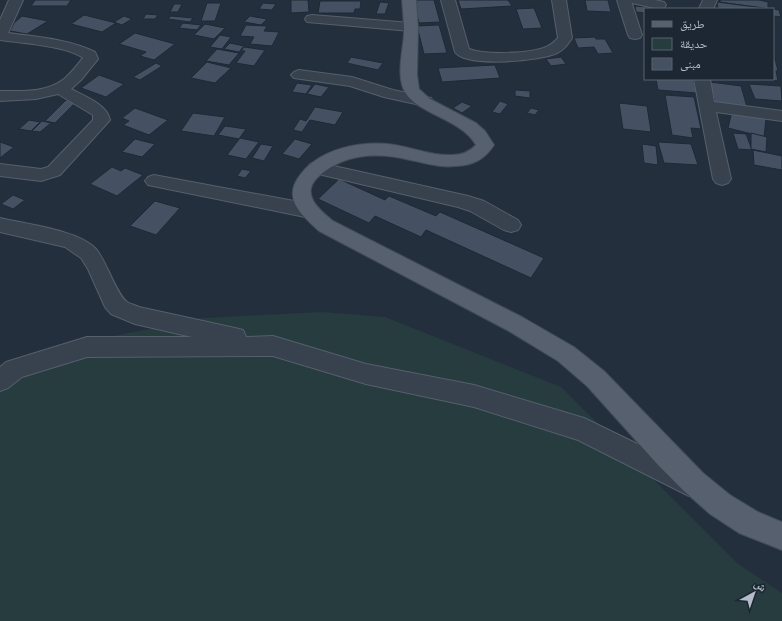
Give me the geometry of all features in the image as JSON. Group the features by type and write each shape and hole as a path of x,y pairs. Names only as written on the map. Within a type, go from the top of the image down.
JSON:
{"main road":[{"path":"409,0 411,27 411,87 413,93 475,130 482,138 484,145 482,150 475,156 450,161 389,150 370,149 336,157 316,168 304,182 302,199 310,211 326,226 518,325 568,355 610,392 699,488 746,522 763,531 782,536"}],"street":[{"path":"0,96 43,93 58,88 69,83 91,59 90,55 63,46 0,35 16,0"},
{"path":"448,0 462,52 474,56 517,57 547,52 560,45 565,38 559,0"},
{"path":"624,0 635,34"},
{"path":"637,0 658,5"},
{"path":"312,19 411,27"},
{"path":"300,75 352,82 390,94 425,101"},
{"path":"702,80 706,106 722,179"},
{"path":"0,170 41,175 54,171 102,120 98,111 58,88"},
{"path":"706,106 780,120"},
{"path":"316,168 461,201 477,206 511,225"},
{"path":"154,181 310,211"},
{"path":"0,225 71,241 88,253 98,266 113,302 119,308 135,315 273,346 366,374 474,396 584,430 699,488"},
{"path":"0,381 14,369 87,347 273,346"}],"green space":[{"path":"322,312 385,317 561,387 738,564 782,593 782,621 0,621 0,381 30,353 203,318"}],"building":[{"path":"35,0 71,0 67,6 31,6"},
{"path":"291,0 308,0 309,12 291,13"},
{"path":"413,0 434,0 440,22 419,23"},
{"path":"458,0 508,0 512,6 461,9"},
{"path":"585,0 608,0 611,12 587,11"},
{"path":"720,0 759,0 768,2 768,8 761,8 720,2"},
{"path":"320,1 361,1 360,9 355,9 354,13 318,13"},
{"path":"380,2 389,3 385,14 376,14"},
{"path":"717,2 764,8 718,8"},
{"path":"207,3 221,3 215,21 201,21"},
{"path":"263,3 276,4 272,10 259,9"},
{"path":"174,4 182,4 178,12 170,12"},
{"path":"635,6 646,8 644,8 644,13 636,12"},
{"path":"534,8 542,28 523,29 516,9"},
{"path":"774,9 779,10 781,17 774,16"},
{"path":"146,14 158,15 155,19 143,19"},
{"path":"84,15 116,23 102,32 71,24"},
{"path":"22,16 48,21 27,34 10,31 14,23"},
{"path":"124,16 132,19 122,25 114,22"},
{"path":"171,16 193,18 190,22 168,19"},
{"path":"250,16 267,19 261,25 244,22"},
{"path":"183,23 201,25 197,30 179,28"},
{"path":"205,24 225,28 214,39 194,35"},
{"path":"246,25 267,26 264,31 279,32 272,46 250,44 254,37 240,36"},
{"path":"439,25 447,53 424,54 417,26"},
{"path":"135,33 175,44 154,60 140,56 146,52 119,44"},
{"path":"220,35 231,37 222,49 210,47"},
{"path":"595,37 596,39 605,39 613,53 598,54 594,47 578,48 574,38"},
{"path":"230,43 244,46 239,52 224,49"},
{"path":"244,47 265,50 254,66 236,63 245,51 241,51"},
{"path":"217,49 239,53 229,65 206,61"},
{"path":"351,57 383,63 378,70 347,63"},
{"path":"561,57 566,64 551,66 546,59"},
{"path":"774,59 778,71 776,71 778,81 770,80 774,80"},
{"path":"207,62 231,68 215,83 191,78"},
{"path":"156,63 162,66 140,80 133,77"},
{"path":"495,65 500,78 442,82 438,68"},
{"path":"99,75 124,84 106,97 81,88"},
{"path":"656,80 693,80 697,93 658,90"},
{"path":"710,82 741,86 747,107 715,103"},
{"path":"297,83 312,85 306,94 292,92"},
{"path":"315,84 329,87 321,97 307,94"},
{"path":"749,84 781,86 782,101 755,99"},
{"path":"515,90 530,91 530,98 515,96"},
{"path":"665,95 694,97 701,129 691,128 693,138 672,135"},
{"path":"66,100 76,102 55,123 45,121"},
{"path":"500,101 508,104 500,114 492,112"},
{"path":"462,102 472,106 462,113 453,108"},
{"path":"619,103 647,106 651,132 623,129"},
{"path":"315,107 343,112 335,125 310,120 302,132 293,130 300,119 306,121"},
{"path":"135,108 168,120 149,135 123,125 129,121 122,118"},
{"path":"531,108 539,110 535,115 527,113"},
{"path":"732,111 766,119 764,137 728,128"},
{"path":"193,113 225,117 214,136 181,131"},
{"path":"29,120 40,122 31,131 19,129"},
{"path":"42,121 51,123 40,132 32,131"},
{"path":"225,126 246,129 239,139 218,135"},
{"path":"733,133 746,134 752,150 738,149"},
{"path":"751,133 767,137 766,152 751,149"},
{"path":"240,138 259,142 246,159 227,155"},
{"path":"135,139 155,144 142,157 122,152"},
{"path":"295,139 312,144 299,159 282,154"},
{"path":"0,142 14,147 0,158"},
{"path":"658,142 691,144 698,165 664,163"},
{"path":"261,144 273,146 264,161 252,158"},
{"path":"642,144 656,146 658,165 644,163"},
{"path":"753,150 782,156 782,170 754,165"},
{"path":"112,167 121,171 125,168 143,175 117,196 90,184"},
{"path":"242,169 251,171 245,178 237,176"},
{"path":"339,179 385,200 389,196 436,216 440,212 544,258 531,278 426,230 421,237 375,216 369,223 318,199"},
{"path":"13,195 25,200 13,209 1,204"},
{"path":"155,201 180,208 156,235 130,226"}]}
